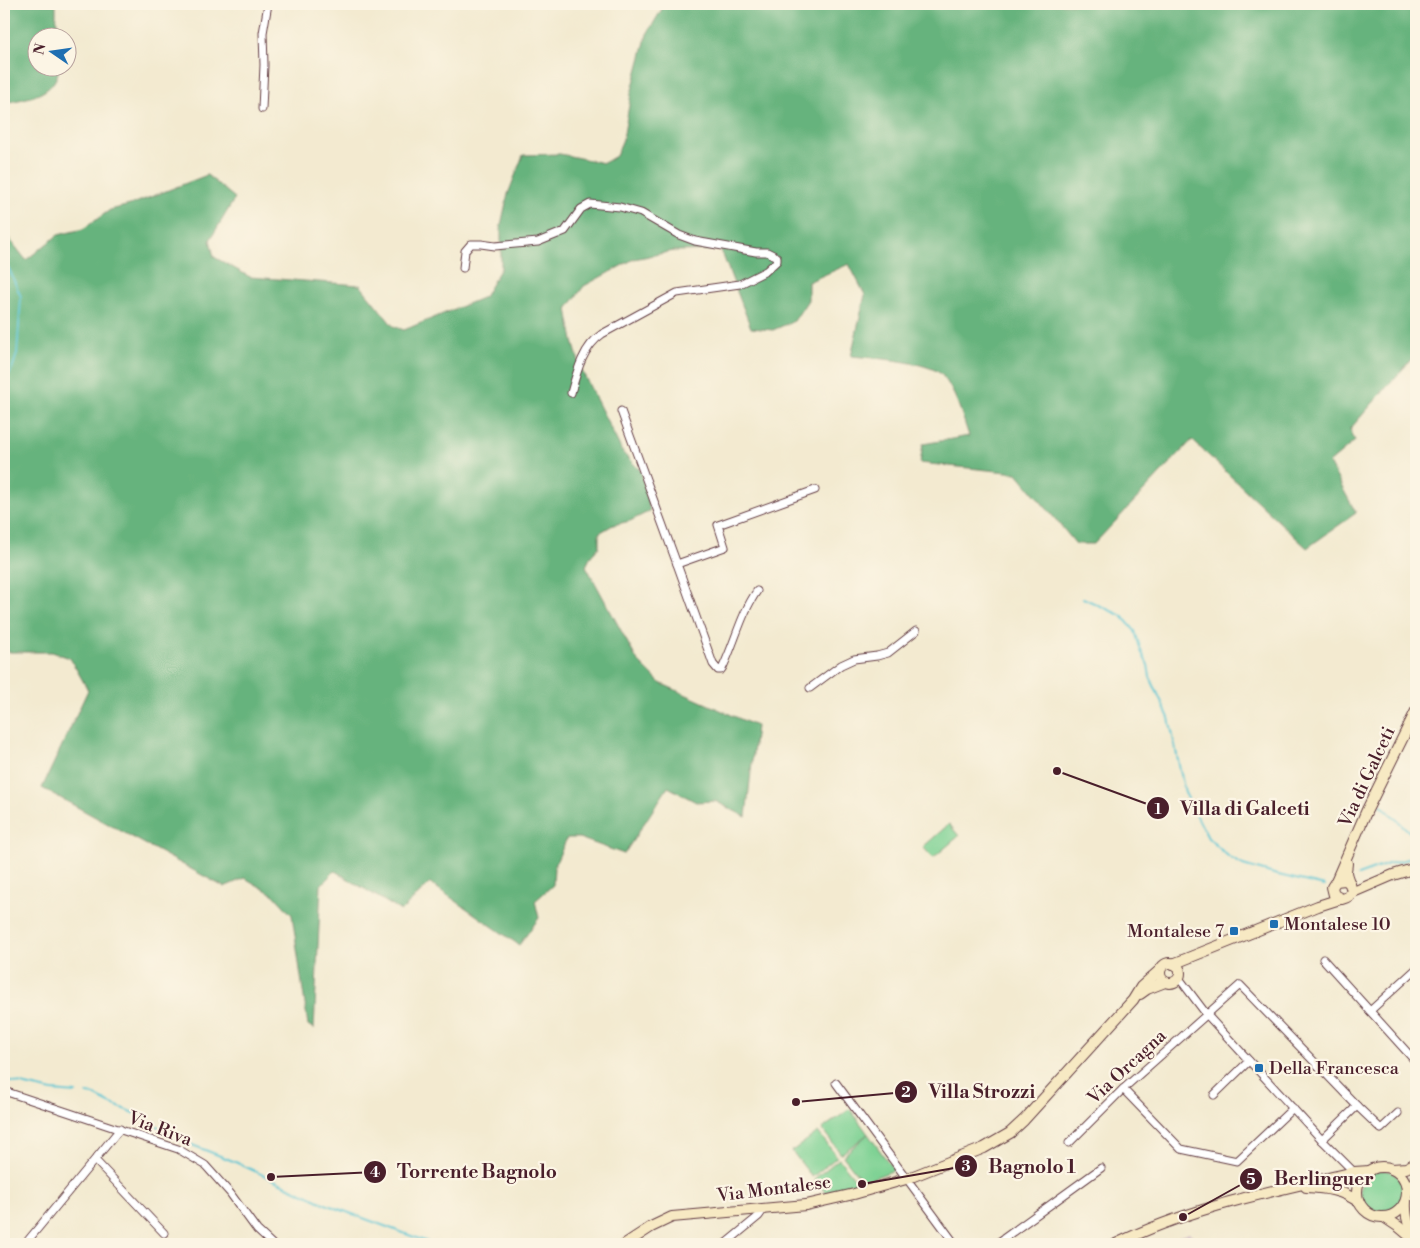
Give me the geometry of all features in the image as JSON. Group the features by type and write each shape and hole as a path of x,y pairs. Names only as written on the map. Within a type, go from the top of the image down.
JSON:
{"street":[{"path":"262,109 263,33 268,4"},
{"path":"463,268 465,251 472,244 495,246 538,242 565,231 581,209 590,204 620,206 641,213 679,235 695,241 756,252 767,252 777,256 774,266 754,278 740,284 677,292 602,334 593,340 584,355 576,373 571,393"},
{"path":"621,411 713,664 718,670 721,670 723,667 734,645 748,603 757,591"},
{"path":"677,564 725,547 718,525 816,490"},
{"path":"810,688 841,664 854,659 888,653 916,631"},
{"name":"Via di Galceti","path":"1334,884 1348,858 1367,810 1416,712"},
{"name":"Via di Galceti","path":"1348,858 1346,872 1350,887"},
{"path":"1318,906 1326,899 1334,884 1345,880 1350,887 1366,888 1393,875 1416,868"},
{"path":"1334,884 1334,895 1340,899"},
{"name":"Via Montalese","path":"1133,1000 1141,987 1166,964 1173,964 1318,906 1345,899 1350,887"},
{"path":"1179,975 1192,955"},
{"path":"1323,959 1416,1062"},
{"path":"1173,964 1178,967 1179,975 1207,1015 1354,1172"},
{"path":"1370,1011 1416,969"},
{"path":"1160,970 1160,977 1165,982"},
{"name":"Via Montalese","path":"625,1244 651,1227 672,1217 806,1205 906,1179 984,1148 1010,1133 1133,1000 1147,989 1165,982 1171,984 1179,975"},
{"name":"Via Orcagna","path":"1068,1143 1123,1089 1240,985 1357,1106"},
{"path":"1214,1094 1249,1061"},
{"path":"836,1083 955,1244"},
{"path":"1123,1089 1181,1149 1237,1161 1293,1108"},
{"name":"Via Riva","path":"4,1091 178,1149 205,1165 230,1193 257,1230 272,1244"},
{"path":"1322,1140 1357,1106 1382,1129 1398,1113"},
{"path":"25,1244 120,1129"},
{"path":"95,1160 164,1233"},
{"path":"1116,1244 1161,1224 1220,1204 1354,1172 1377,1168 1406,1168 1416,1163"},
{"path":"996,1244 1101,1168"},
{"path":"1392,1169 1403,1178 1407,1196 1406,1213 1408,1226 1416,1241"},
{"path":"1359,1202 1358,1188 1360,1181 1370,1170"},
{"path":"1292,1187 1325,1188 1340,1191 1359,1202 1368,1213 1377,1217 1384,1217 1398,1212 1416,1179"},
{"path":"725,1244 764,1210"},
{"path":"1384,1217 1400,1227 1416,1241"}],"shaded area":[{"path":"1189,1233 1205,1244 1156,1244"}],"green space":[{"path":"4,4 56,4 58,28 28,28 28,78 56,78 52,85 39,94 4,103"},
{"path":"665,4 1416,4 1416,354 1350,429 1355,441 1329,463 1356,513 1307,548 1192,440 1094,544 1076,544 1017,473 920,463 923,444 969,436 961,412 947,382 935,370 913,363 851,356 865,295 849,264 808,282 808,300 794,321 773,330 751,328 721,250 674,251 634,259 584,286 567,309 581,369 623,453 641,471 650,511 630,521 613,525 599,533 599,547 591,556 586,566 637,660 660,683 756,726 746,817 715,801 696,802 668,787 624,854 579,838 567,838 554,867 553,885 535,901 539,918 519,945 430,883 401,911 335,871 321,885 314,1029 308,1025 292,915 274,895 245,878 224,887 42,788 88,690 70,658 52,652 4,652 4,232 26,260 58,235 83,229 110,210 130,205 207,175 235,198 210,240 214,257 250,277 360,285 393,326 404,330 484,297 501,268 501,225 508,194 523,155 560,154 604,163 616,156 623,139 631,94 647,34"},
{"path":"949,824 959,836 933,858 923,847"},
{"path":"850,1109 868,1134 841,1154 822,1129"},
{"path":"818,1132 837,1157 812,1177 792,1151"},
{"path":"868,1134 894,1170 863,1182 843,1156"},
{"path":"839,1159 858,1183 826,1193 814,1179"},
{"path":"1386,1170 1398,1176 1403,1183 1403,1201 1398,1208 1391,1213 1378,1214 1370,1211 1363,1204 1360,1188 1363,1180 1370,1173"}],"waterway":[{"path":"4,262 21,297 17,354 12,369 4,382"},
{"path":"1083,598 1122,616 1135,631 1141,651 1148,665 1150,677 1169,718 1185,793 1208,838 1229,857 1243,865 1325,886"},
{"path":"1381,805 1416,838"},
{"path":"1358,875 1388,864 1416,857"},
{"path":"4,1080 52,1091 76,1093"},
{"path":"87,1094 94,1095 139,1115 182,1141 233,1161 328,1205 433,1244"}],"place":[{"name":"Villa di Galceti","path":"1057,771"},
{"name":"Montalese 10","path":"1274,924"},
{"name":"Montalese 7","path":"1234,931"},
{"name":"Della Francesca","path":"1259,1068"},
{"name":"Villa Strozzi","path":"796,1102"},
{"name":"Torrente Bagnolo","path":"271,1177"},
{"name":"Bagnolo 1","path":"862,1184"},
{"name":"Berlinguer","path":"1183,1217"}]}
